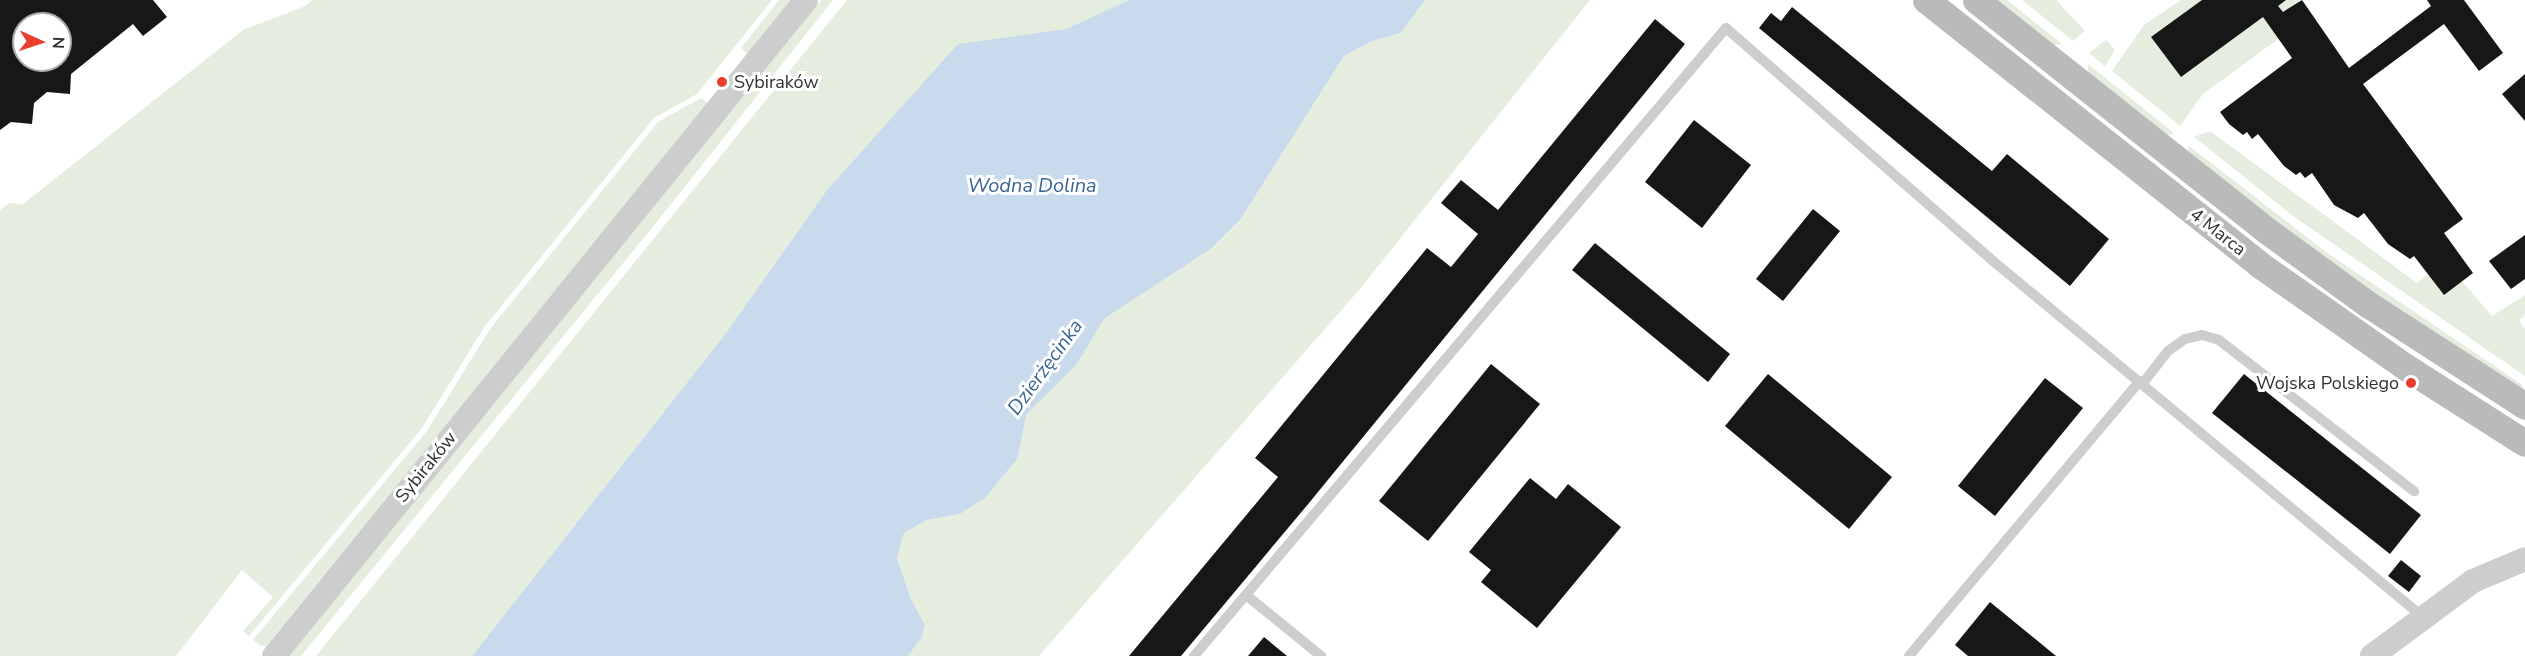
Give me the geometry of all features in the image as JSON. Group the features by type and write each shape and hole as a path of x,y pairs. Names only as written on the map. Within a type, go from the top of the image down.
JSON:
{"main road":[{"name":"4 Marca","path":"1926,0 2260,265 2395,360 2525,443"},
{"name":"4 Marca","path":"1976,0 2266,230 2369,305 2525,406"}],"street":[{"name":"Sybiraków","path":"274,656 806,0"},
{"path":"2372,656 2474,581 2516,562 2525,547"}],"lane":[{"path":"1194,656 1726,28 1993,261 2142,382 2423,617"},
{"path":"1909,656 2168,351 2185,339 2202,335 2219,340 2414,491"},
{"path":"1246,595 1322,656"}],"green space":[{"path":"313,0 772,0 697,94 654,118 485,326 422,428 249,636 243,631 273,597 242,570 176,656 0,656 0,210 9,203 23,204 243,30 303,7"},
{"path":"779,0 791,0 748,54 741,48"},
{"path":"821,0 833,0 656,223 301,656 288,656"},
{"path":"847,0 1129,0 1066,29 958,45 827,190 726,333 472,656 316,656"},
{"path":"1425,0 1590,0 1359,290 1039,656 908,656 922,637 925,625 911,599 897,558 904,533 927,520 960,514 985,498 1018,458 1026,415 1077,364 1104,319 1212,248 1240,220 1344,56 1372,41 1401,33"},
{"path":"1995,0 2007,0 2062,44 2052,45"},
{"path":"2022,0 2056,0 2085,31 2073,41"},
{"path":"2181,0 2298,0 2304,9 2281,37 2203,94 2180,126 2112,71 2144,25"},
{"path":"2106,40 2115,50 2105,66 2089,53"},
{"path":"2088,64 2174,133 2165,136 2088,75"},
{"path":"701,98 708,103 266,646 253,640 427,431 490,329 658,122"},
{"path":"2210,131 2417,283 2428,274 2444,295 2462,281 2492,316 2525,295 2525,315 2519,320 2525,329 2525,376 2293,216 2194,137"},
{"path":"2189,146 2326,252 2521,384 2525,392 2465,356 2300,242 2188,152"}],"water":[{"name":"Wodna Dolina","path":"1129,0 1425,0 1401,33 1372,41 1344,56 1240,220 1212,248 1104,319 1077,364 1026,415 1018,458 985,498 960,514 927,520 904,533 897,558 911,599 925,625 922,637 908,656 472,656 726,333 827,190 958,44 1066,29"}],"building":[{"path":"0,0 153,0 167,17 143,36 133,24 71,74 70,94 47,92 34,103 32,124 11,122 0,130"},
{"path":"2202,0 2286,0 2278,6 2283,12 2302,0 2349,68 2431,6 2427,0 2464,0 2503,53 2479,71 2444,24 2363,84 2463,219 2444,233 2473,273 2444,295 2414,256 2410,259 2388,244 2364,213 2358,218 2334,205 2312,173 2305,178 2300,172 2296,175 2284,166 2258,134 2252,139 2247,132 2243,135 2229,124 2220,112 2292,58 2263,17 2181,77 2151,37"},
{"path":"1792,7 1992,171 2007,154 2109,239 2070,286 1759,28 1771,13 1781,21"},
{"path":"1655,19 1685,44 1309,503 1181,656 1129,656 1278,477 1255,458 1427,248 1451,267 1478,234 1441,203 1461,180 1498,210"},
{"path":"2525,74 2525,121 2502,94"},
{"path":"1694,120 1751,165 1702,228 1645,182"},
{"path":"1813,209 1840,231 1783,301 1756,279"},
{"path":"2525,235 2525,279 2511,289 2489,261"},
{"path":"1595,243 1730,354 1708,382 1572,270"},
{"path":"1491,364 1540,404 1428,541 1379,501"},
{"path":"1768,374 1892,477 1849,529 1725,426"},
{"path":"2244,374 2421,515 2390,554 2212,413"},
{"path":"2045,378 2083,408 1995,516 1958,486"},
{"path":"1530,478 1556,499 1568,484 1621,527 1537,628 1481,582 1491,570 1469,552"},
{"path":"2401,560 2421,576 2409,592 2388,576"},
{"path":"1990,602 2056,656 1968,656 1955,645"},
{"path":"1264,637 1287,656 1248,656"}],"place":[{"name":"Sybiraków","path":"722,82"},
{"name":"Wojska Polskiego","path":"2411,383"}],"water label":[{"name":"Dzierżęcinka","path":"1045,367"}]}
